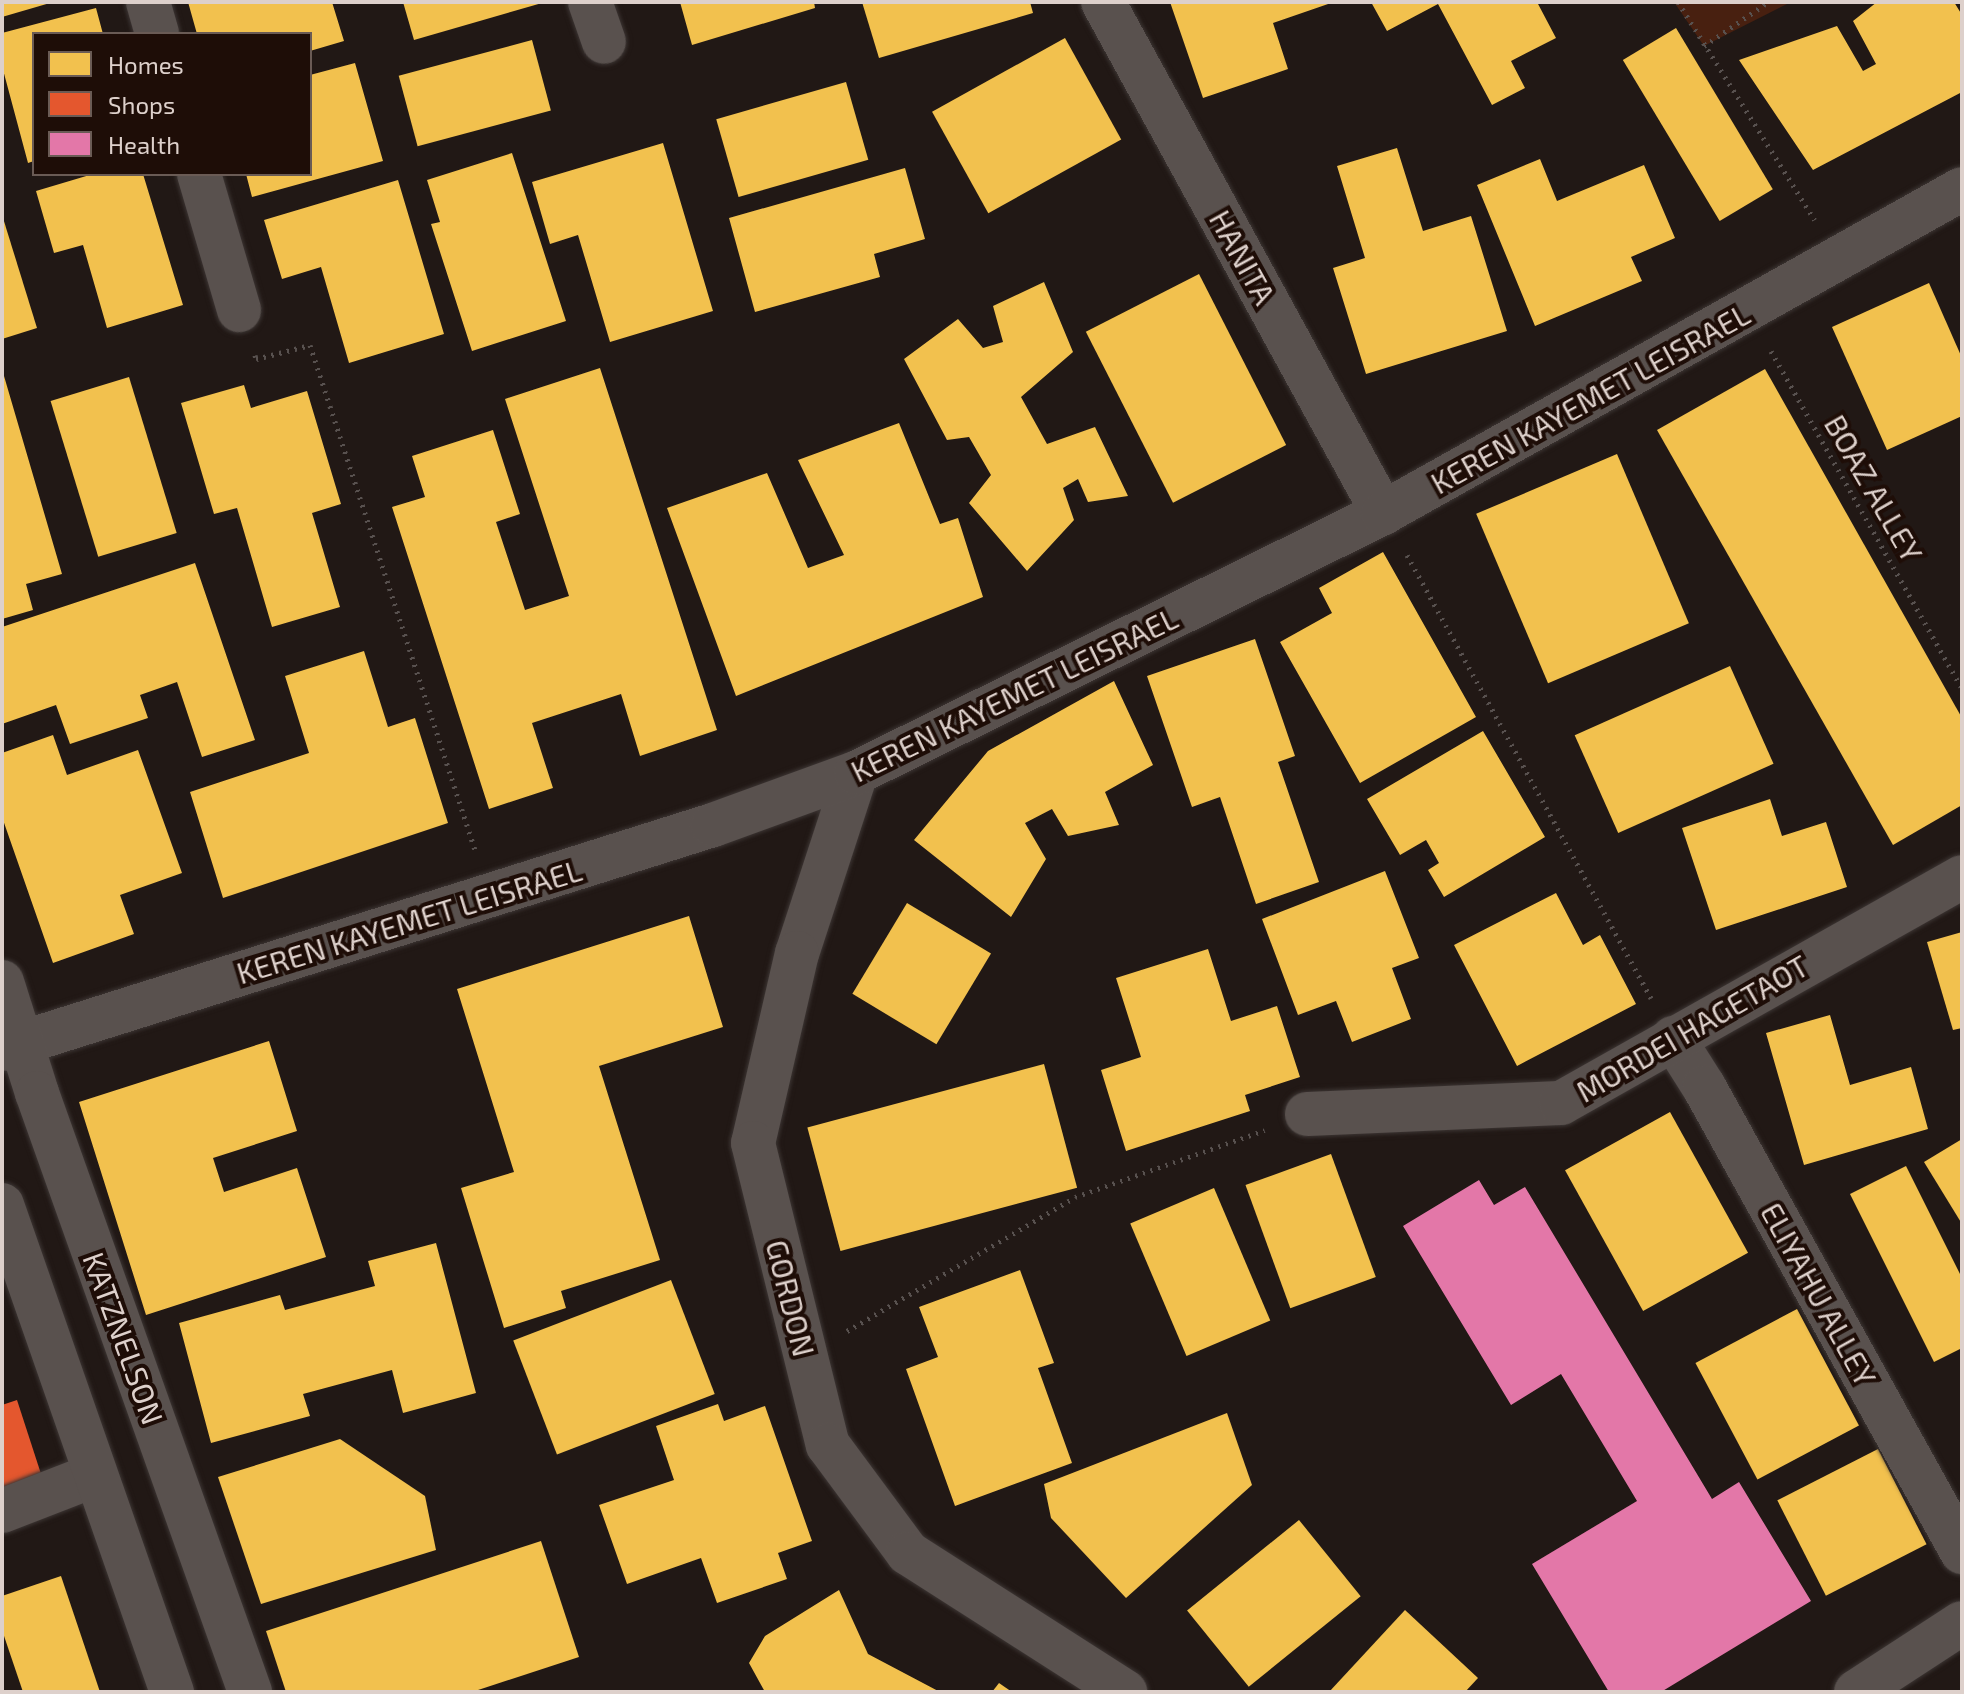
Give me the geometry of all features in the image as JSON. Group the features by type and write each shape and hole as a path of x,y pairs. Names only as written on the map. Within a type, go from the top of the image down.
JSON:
{"street":[{"path":"148,2 156,32"},
{"path":"590,2 604,42"},
{"name":"HANITA","path":"1103,2 1383,513"},
{"path":"200,176 239,310"},
{"name":"KEREN KAYEMET LEISRAEL","path":"12,1046 713,825 856,773 1383,513 1962,189"},
{"name":"GORDON","path":"856,773 797,953 753,1143 828,1445 908,1553 1125,1692"},
{"name":"MORDEI HAGETAOT","path":"1307,1114 1561,1103 1962,877"},
{"name":"KATZNELSON","path":"2,982 12,1046 37,1093 250,1692"},
{"name":"ELIYAHU ALLEY","path":"1673,1038 1704,1087 1962,1552"},
{"path":"2,1205 172,1692"},
{"path":"2,1511 95,1475"},
{"path":"1856,1692 1962,1623"}],"path":[{"path":"1678,2 1839,258"},
{"path":"1704,46 1768,2"},
{"path":"239,310 256,359 310,345 490,896"},
{"name":"BOAZ ALLEY","path":"1747,310 1962,688"},
{"path":"1383,513 1673,1038"},
{"path":"805,1356 1075,1197 1307,1114"}],"shaded area":[{"path":"1674,2 1791,2 1704,46"}],"building: Homes":[{"path":"2,2 50,2 50,3 2,17"},
{"path":"188,2 332,2 344,41 312,50 312,32 196,32"},
{"path":"403,2 542,2 542,3 414,40"},
{"path":"680,2 814,2 815,8 692,45"},
{"path":"862,2 1030,2 1033,13 879,58"},
{"path":"1170,2 1331,3 1273,23 1288,69 1203,98"},
{"path":"1371,2 1537,2 1556,38 1511,61 1525,88 1492,105 1438,4 1387,31"},
{"path":"1877,2 1954,2 1962,15 1962,92 1813,170 1739,60 1837,26 1863,71 1876,64 1853,21"},
{"path":"96,8 102,32 32,32 32,162 28,163 2,66 2,33"},
{"path":"1676,28 1773,189 1720,221 1623,60"},
{"path":"1065,38 1121,139 988,213 932,112"},
{"path":"532,40 551,111 418,146 399,76"},
{"path":"355,63 383,161 252,197 247,176 312,176 312,74"},
{"path":"846,82 868,160 739,197 716,119"},
{"path":"663,143 713,311 610,342 578,235 550,244 532,182"},
{"path":"1397,148 1423,231 1471,216 1507,331 1366,374 1333,268 1365,258 1337,166"},
{"path":"512,153 566,321 472,351 431,224 440,222 427,180"},
{"path":"1540,159 1557,201 1644,165 1675,238 1631,257 1642,281 1535,326 1477,185"},
{"path":"905,168 925,239 874,254 880,277 755,312 729,218"},
{"path":"86,176 144,176 183,305 107,328 83,245 54,253 36,191"},
{"path":"398,180 444,334 349,363 321,267 282,279 264,220"},
{"path":"2,219 37,328 2,339"},
{"path":"1199,274 1286,445 1173,503 1086,332"},
{"path":"1044,282 1073,352 1021,397 1047,444 1095,427 1128,496 1088,502 1078,479 1063,488 1074,520 1027,571 969,503 991,475 969,437 947,440 904,359 958,319 983,348 1003,342 993,306"},
{"path":"1929,283 1962,358 1962,416 1887,450 1832,327"},
{"path":"600,368 717,730 640,756 621,694 532,723 553,788 489,809 392,507 425,497 412,456 493,430 520,514 496,522 525,610 569,596 505,399"},
{"path":"1765,369 1962,718 1962,805 1893,845 1657,430"},
{"path":"4,376 62,574 26,584 33,610 2,619"},
{"path":"129,377 177,533 98,557 51,401"},
{"path":"244,385 251,408 307,391 341,504 312,513 340,607 272,627 237,508 214,514 181,403"},
{"path":"899,423 940,524 958,518 983,597 736,696 667,508 767,473 808,568 844,555 798,460"},
{"path":"1617,454 1689,623 1548,683 1476,514"},
{"path":"1383,552 1476,717 1360,783 1280,642 1332,613 1319,588"},
{"path":"195,563 255,740 202,757 177,682 140,695 148,718 70,744 56,705 2,724 2,627"},
{"path":"1255,639 1295,756 1278,762 1319,882 1256,904 1220,797 1192,807 1147,676"},
{"path":"364,651 388,727 415,718 448,823 223,898 190,792 309,753 285,676"},
{"path":"1730,666 1774,764 1618,833 1575,735"},
{"path":"1114,681 1153,765 1105,792 1119,825 1068,836 1052,809 1025,823 1046,859 1011,917 914,840 988,751"},
{"path":"1483,731 1545,837 1444,897 1428,870 1439,863 1426,840 1400,855 1367,799"},
{"path":"53,735 67,775 138,750 182,873 120,895 134,934 53,963 2,817 2,753"},
{"path":"1770,799 1782,836 1826,822 1847,887 1716,930 1682,828"},
{"path":"1385,871 1419,958 1392,968 1411,1019 1352,1042 1336,1001 1298,1015 1262,919"},
{"path":"1556,893 1583,945 1600,935 1636,1004 1517,1066 1454,945"},
{"path":"907,903 991,953 936,1044 852,994"},
{"path":"689,916 723,1027 599,1066 660,1260 561,1291 566,1308 504,1328 461,1188 514,1172 457,989"},
{"path":"1962,932 1962,1028 1953,1030 1927,942"},
{"path":"1208,949 1231,1021 1277,1006 1300,1077 1245,1095 1250,1111 1126,1151 1101,1070 1141,1057 1116,978"},
{"path":"1830,1015 1850,1085 1911,1067 1928,1129 1804,1165 1766,1033"},
{"path":"269,1041 297,1131 213,1158 224,1192 297,1168 326,1257 146,1315 79,1102"},
{"path":"1044,1064 1077,1188 840,1251 807,1127"},
{"path":"1670,1112 1748,1253 1643,1311 1565,1170"},
{"path":"1962,1139 1962,1224 1924,1162"},
{"path":"1331,1154 1376,1277 1290,1308 1245,1185"},
{"path":"1906,1166 1962,1278 1962,1348 1934,1362 1850,1194"},
{"path":"1214,1188 1270,1321 1186,1356 1130,1224"},
{"path":"436,1243 476,1393 403,1413 392,1370 303,1394 310,1416 211,1443 179,1323 280,1295 285,1310 375,1286 368,1261"},
{"path":"1020,1270 1054,1363 1038,1368 1072,1463 955,1506 906,1369 938,1357 919,1307"},
{"path":"671,1280 715,1394 557,1454 513,1341"},
{"path":"1797,1309 1859,1426 1757,1480 1695,1363"},
{"path":"718,1404 724,1421 765,1406 812,1541 778,1553 787,1579 717,1603 701,1558 627,1584 599,1505 674,1480 656,1426"},
{"path":"1227,1413 1252,1485 1126,1598 1051,1518 1044,1484"},
{"path":"340,1439 425,1496 436,1550 261,1604 218,1477"},
{"path":"1878,1449 1927,1544 1826,1596 1777,1500"},
{"path":"1299,1520 1361,1596 1249,1687 1187,1611"},
{"path":"541,1541 579,1657 472,1692 286,1692 266,1631"},
{"path":"61,1576 100,1692 23,1692 2,1630 2,1596"},
{"path":"839,1590 868,1654 940,1692 765,1692 749,1663 765,1636"},
{"path":"1405,1610 1478,1678 1465,1692 1329,1692"},
{"path":"999,1683 1012,1692 992,1692"}],"building: Shops":[{"path":"17,1400 42,1477 2,1490 2,1405"}],"building: Health":[{"path":"1479,1180 1494,1205 1525,1187 1712,1499 1739,1482 1811,1601 1661,1692 1609,1692 1532,1564 1637,1501 1561,1374 1511,1405 1403,1226"}]}
